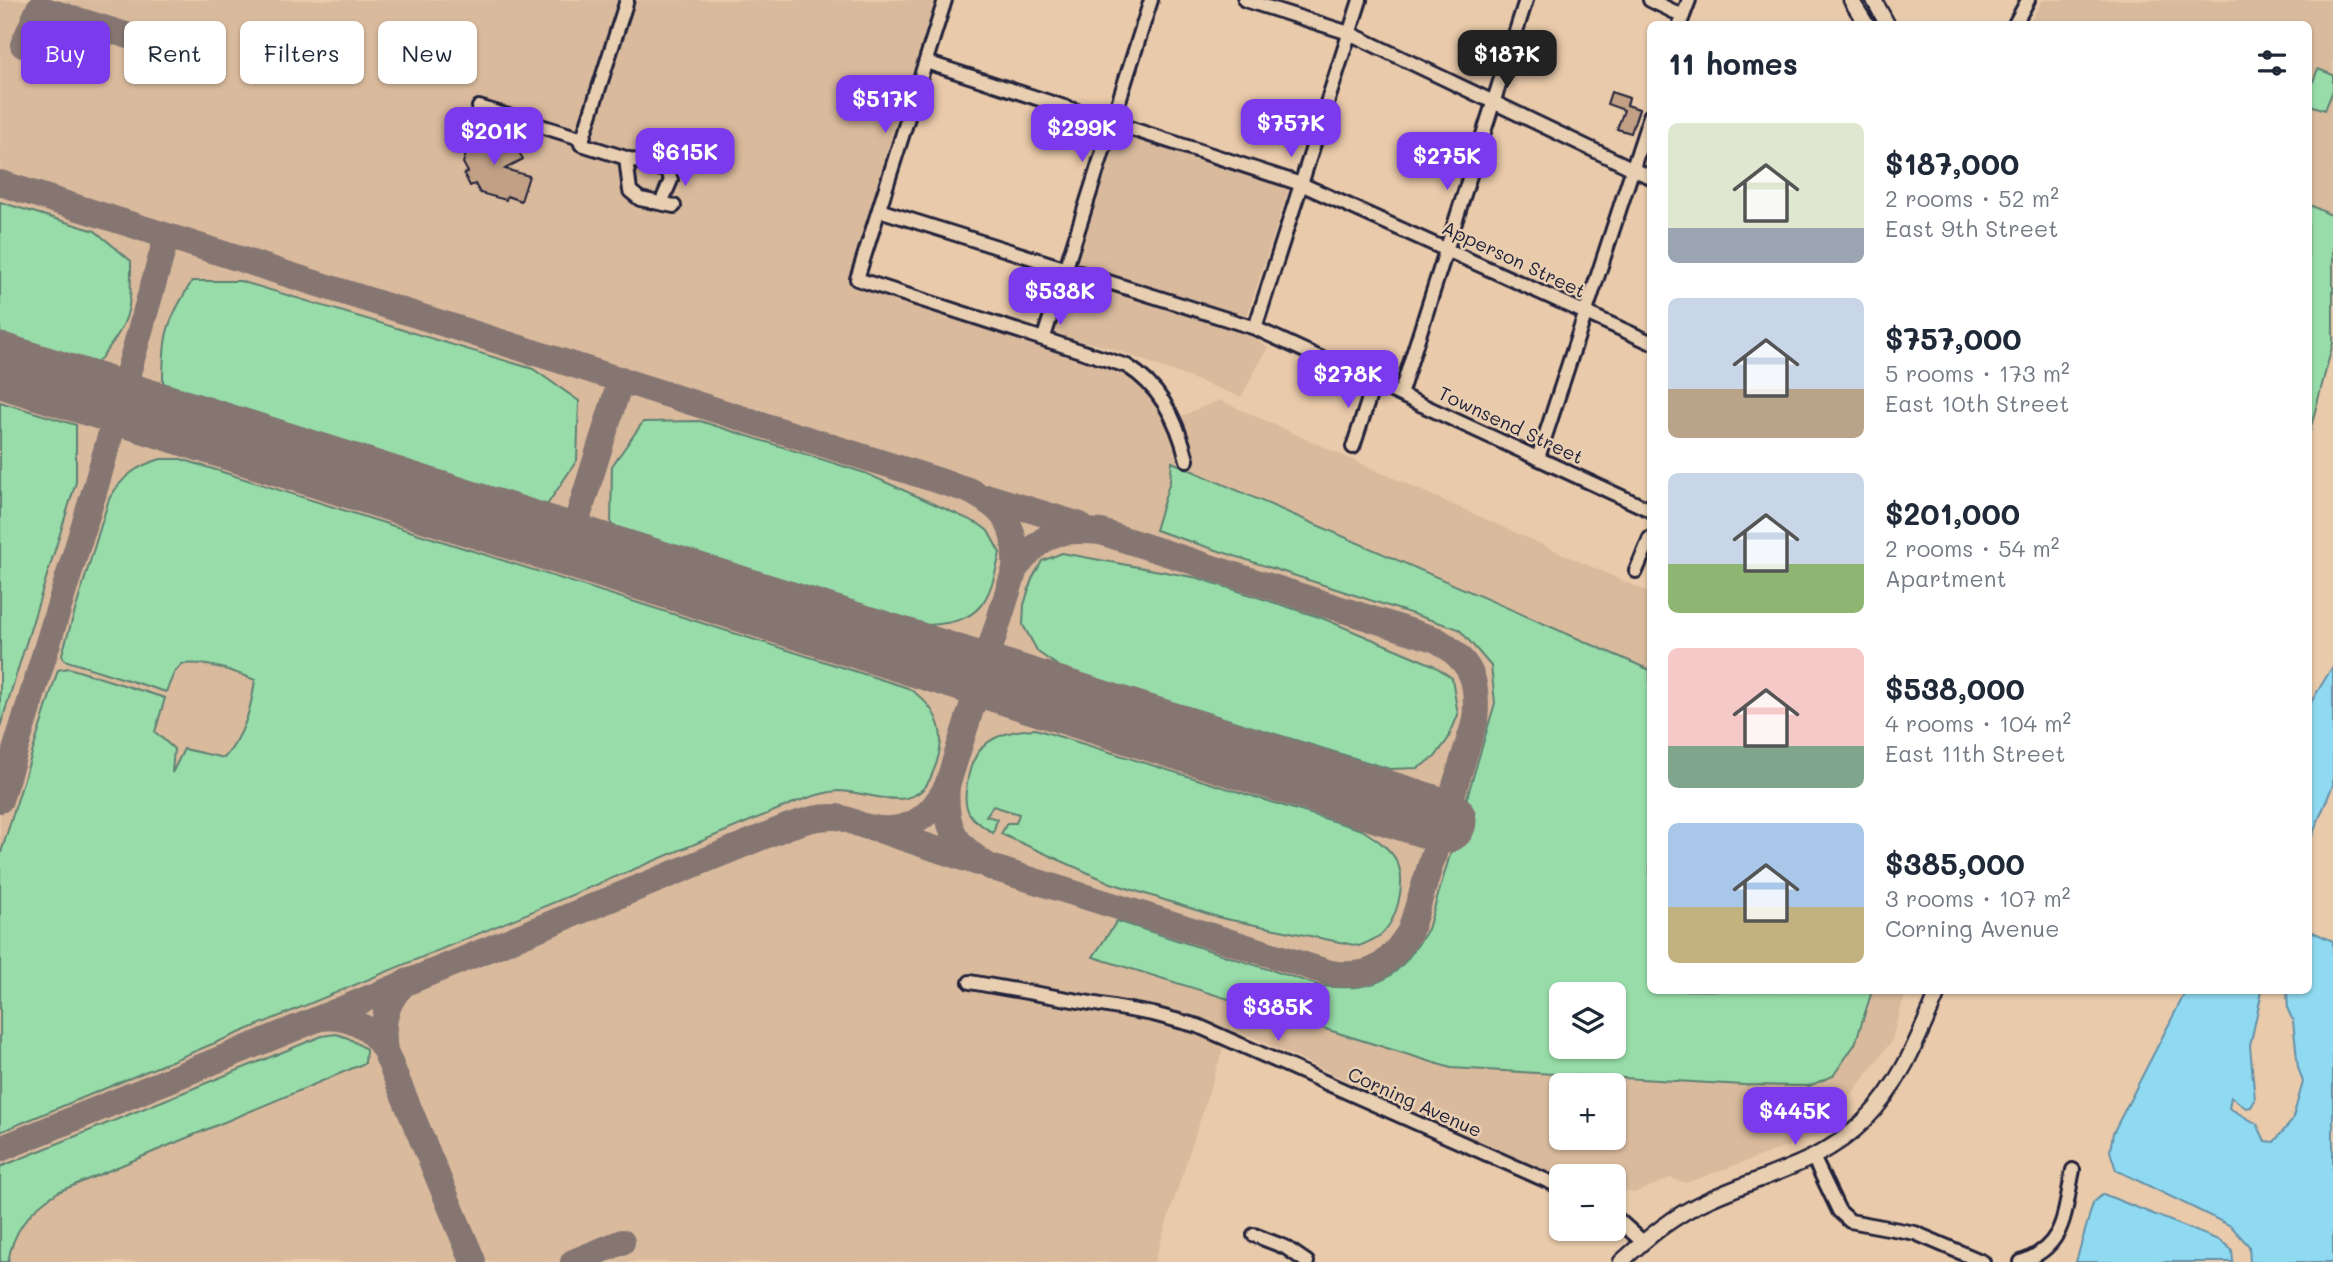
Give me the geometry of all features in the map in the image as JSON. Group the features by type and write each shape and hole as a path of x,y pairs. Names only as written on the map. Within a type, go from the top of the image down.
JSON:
{"main road":[{"path":"1851,0 1864,21"},
{"path":"1874,0 1885,21"},
{"path":"1621,1262 1643,1242 1690,1208 1813,1157 1844,1138 1884,1098 1900,1075 1937,994"}],"street":[{"path":"627,0 581,144 631,159 671,165 668,203 640,199 630,191 631,159"},
{"path":"945,0 857,279 1044,337 1127,366 1146,380 1171,413 1187,460"},
{"path":"1044,337 1151,0"},
{"path":"1245,0 1349,33 1647,176"},
{"path":"1255,328 1360,0"},
{"path":"1400,395 1526,0"},
{"path":"1650,0 1682,20 1689,0"},
{"path":"2017,21 2028,0"},
{"name":"Apperson Street","path":"926,62 1301,184 1647,341"},
{"path":"479,107 583,139"},
{"path":"1538,458 1647,125"},
{"name":"Townsend Street","path":"879,210 1255,328 1647,509"},
{"path":"1353,447 1374,383"},
{"path":"1636,571 1647,545"},
{"name":"Corning Avenue","path":"970,982 1153,1014 1198,1026 1549,1182"},
{"path":"1813,1157 1839,1211 1850,1221 1915,1233 1983,1262"},
{"path":"2021,1262 2037,1256 2052,1245 2059,1231 2073,1170"},
{"path":"1626,1227 1643,1242"},
{"path":"1254,1235 1285,1247 1307,1262"}],"shaded area":[{"path":"0,0 940,0 849,282 1040,339 1127,372 1177,418 1219,400 1647,592 1647,994 1905,994 1891,1042 1821,1134 1686,1183 1671,1178 1634,1193 1626,1191 1626,1164 1549,1164 1549,1173 1230,1027 1154,1262 0,1262"},
{"path":"2043,0 2333,0 2333,215 2312,206 2312,21 2030,21"},
{"path":"1117,129 1290,186 1242,331 1268,347 1241,397 1108,347 1054,334"}],"green space":[{"path":"2318,69 2333,75 2333,90 2325,110 2312,105 2312,84"},
{"path":"0,202 95,231 131,261 126,316 116,337 97,363 0,333"},
{"path":"2312,206 2333,216 2333,343 2312,423"},
{"path":"192,281 240,281 533,369 579,401 577,460 547,505 163,383 165,340 176,308"},
{"path":"0,402 76,425 76,482 0,727"},
{"path":"700,421 865,473 979,524 988,531 1000,553 987,597 972,614 946,623 928,625 611,525 612,466 643,422"},
{"path":"161,459 181,459 908,688 927,704 939,724 941,741 933,773 923,789 902,799 838,791 796,802 0,1132 0,856 58,670 69,668 165,698 155,732 174,749 172,773 184,749 224,758 237,741 246,722 255,680 228,670 210,665 182,664 174,673 166,692 64,660 62,654 109,499 131,473"},
{"path":"1172,462 1647,669 1647,994 1871,994 1855,1044 1833,1076 1809,1086 1744,1085 1626,1078 1626,1073 1549,1074 1451,1068 1093,957 1117,921 1321,986 1359,987 1373,984 1396,971 1428,929 1495,703 1491,666 1459,629 1155,530 1170,481"},
{"path":"1062,553 1198,578 1322,618 1433,665 1452,678 1458,715 1448,739 1435,757 1418,768 1390,769 1061,668 1038,652 1023,625 1024,605 1032,579 1042,561"},
{"path":"1035,729 1362,830 1378,840 1398,864 1400,892 1391,922 1379,936 1359,946 1221,918 1111,883 1001,834 1007,823 1016,823 1019,814 993,806 986,816 997,819 993,833 975,820 967,809 966,788 974,758 998,736"},
{"path":"336,1034 366,1049 365,1063 58,1192 40,1205 25,1221 14,1240 8,1262 0,1262 0,1167 322,1036"}],"water":[{"path":"2333,666 2333,785 2312,835 2312,700"},
{"path":"2312,932 2333,941 2333,1262 2250,1262 2249,1246 2231,1226 2116,1170 2110,1151 2113,1133 2184,994 2261,994 2250,1046 2255,1100 2251,1107 2246,1108 2231,1097 2229,1108 2257,1124 2265,1141 2274,1142 2292,1121 2303,1082 2298,1067 2293,1021 2288,1010 2287,994 2312,994"},
{"path":"2103,1194 2221,1241 2232,1250 2233,1262 2076,1262 2093,1203"}],"building":[{"path":"1611,92 1629,98 1627,105 1639,109 1631,133 1617,129 1624,110 1607,104"},
{"path":"482,125 504,133 497,155 515,145 523,159 505,169 529,176 521,201 507,196 506,200 480,193 475,184 470,186 464,174 468,172 463,163 468,148 474,150"}],"taxiway":[{"path":"33,21 39,8 81,21"},
{"path":"110,30 124,34"},
{"path":"0,183 968,490 992,504 1006,520 1014,541 1015,554 1015,569 947,786 933,807 916,822 894,829 882,829 830,817 789,826 0,1149"},
{"path":"0,800 95,489 167,236"},
{"path":"569,546 621,379"},
{"path":"989,497 1080,525"},
{"path":"947,786 947,813 954,834 968,851 990,867 1330,973 1358,974 1378,967 1394,953 1410,931 1475,721 1474,683 1471,673 1458,656 1437,640 1101,532 1061,532 1034,547 1015,569"},
{"path":"882,831 978,863"},
{"path":"408,981 394,995 386,1012 385,1051 473,1261"},
{"path":"320,1018 340,1018 358,1024 373,1035 385,1051"},
{"path":"573,1262 622,1242"}],"runway":[{"path":"0,365 1444,821"}]}
